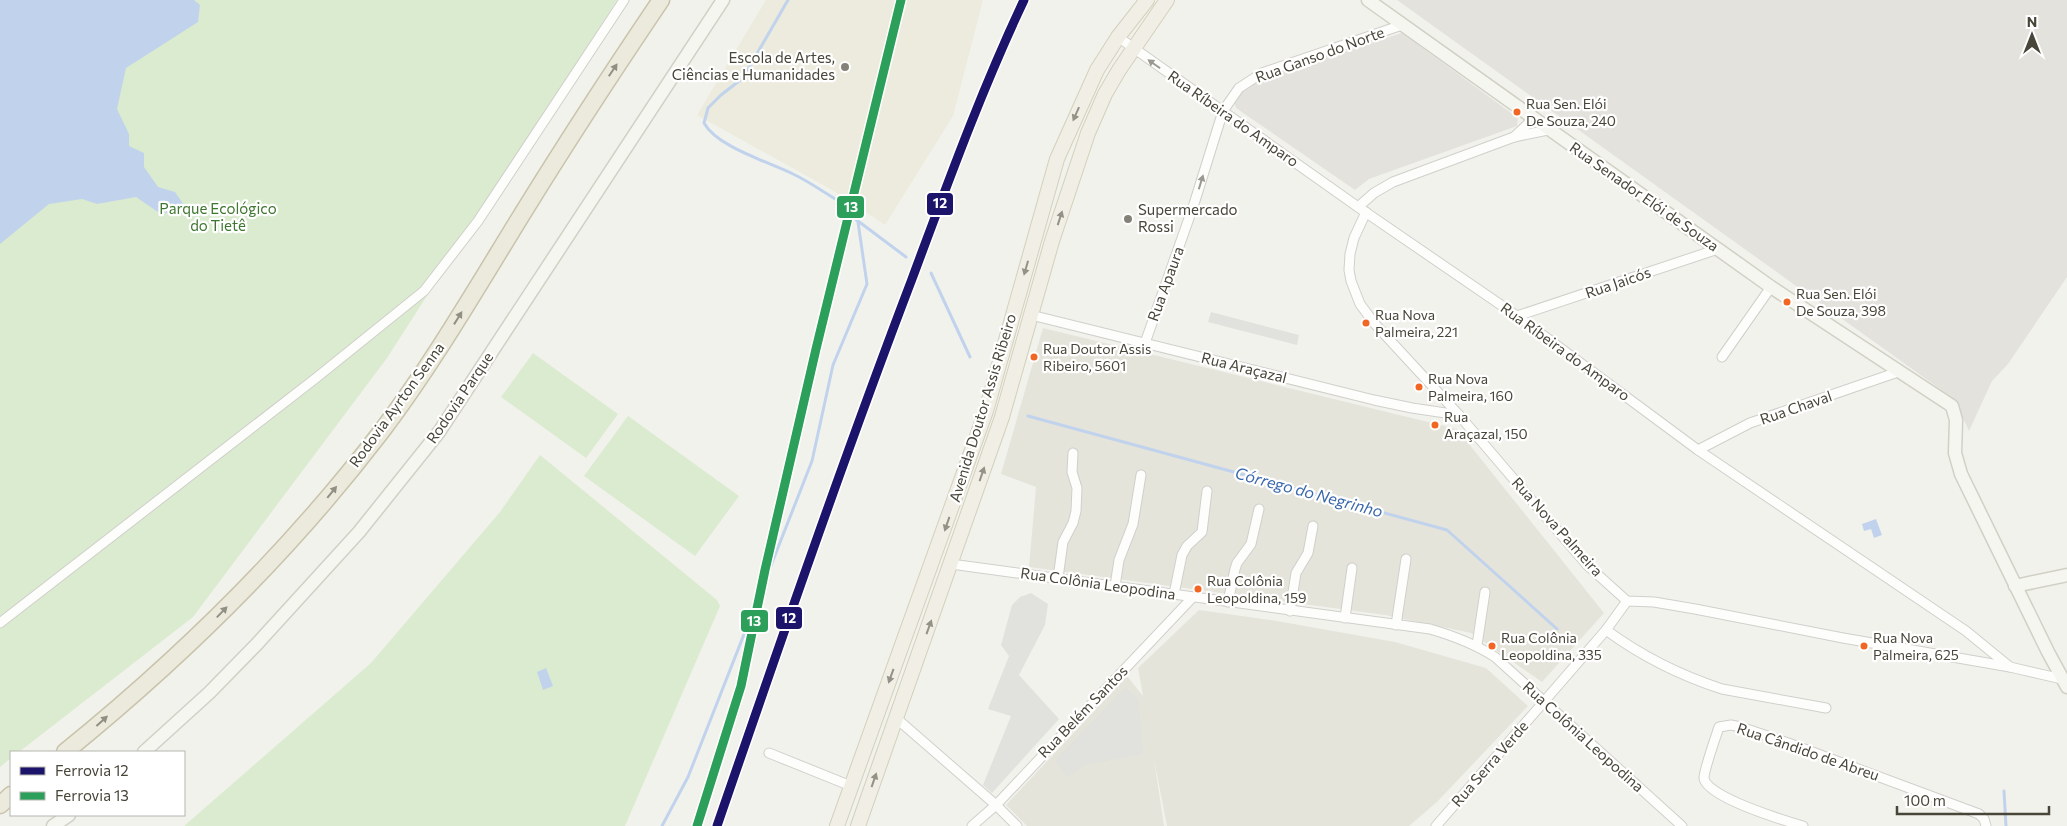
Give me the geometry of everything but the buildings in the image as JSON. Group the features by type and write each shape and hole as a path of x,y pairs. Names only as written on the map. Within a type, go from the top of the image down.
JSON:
{"highway":[{"name":"Rodovia Ayrton Senna","path":"66,751 95,728 205,629 322,505 382,430 444,340 586,111 661,0"},
{"path":"0,804 10,796"}],"main road":[{"name":"Avenida Doutor Assis Ribeiro","path":"837,826 986,410 1057,158 1097,70 1118,37 1147,0"},
{"name":"Avenida Doutor Assis Ribeiro","path":"858,826 1002,417 1052,241 1088,133 1105,94 1132,49 1167,0"}],"street":[{"path":"0,622 316,378 424,291 478,221 624,0"},
{"name":"Rodovia Parque","path":"145,751 209,693 256,645 359,532 439,432 723,0"},
{"name":"Rua Senador Elói de Souza","path":"1368,0 1771,287 1952,406 1956,420 1954,443 1957,463 2015,586"},
{"name":"Rua Ganso do Norte","path":"1223,111 1239,88 1257,75 1402,25"},
{"name":"Rua Ríbeira do Amparo","path":"1118,37 1132,49 1362,210 1517,316 1698,450 1966,631 2010,667"},
{"name":"Rua Apaura","path":"1145,343 1194,204 1223,111"},
{"path":"1514,137 1533,119"},
{"path":"1362,210 1374,193 1393,182 1514,137 1548,130"},
{"name":"Rua Nova Palmeira","path":"1362,210 1350,254 1349,270 1354,292 1360,304 1374,323 1459,415 1587,565 1627,601"},
{"name":"Rua Jaicós","path":"1517,316 1718,249"},
{"path":"1722,357 1771,287"},
{"name":"Rua Araçazal","path":"1031,315 1374,400 1459,415"},
{"name":"Rua Chaval","path":"1698,450 1750,423 1898,372"},
{"path":"1058,578 1063,542 1073,523 1076,511 1077,488 1072,472 1073,453"},
{"path":"1115,586 1119,560 1133,524 1141,475"},
{"path":"1174,594 1182,555 1187,546 1202,532 1207,491"},
{"path":"1228,602 1234,569 1250,544 1259,509"},
{"path":"1290,611 1296,573 1308,553 1313,526"},
{"path":"1396,625 1406,559"},
{"name":"Rua Colônia Leopodina","path":"951,564 1430,630 1477,645 1496,657 1682,826"},
{"path":"1345,618 1352,568"},
{"path":"2065,683 2015,586 2067,574"},
{"path":"1477,645 1485,592"},
{"name":"Rua Belém Santos","path":"972,826 996,805 1192,598"},
{"path":"1627,601 1654,602 1695,608 1843,638 2010,667 2065,683"},
{"name":"Rua Serra Verde","path":"1436,826 1606,630 1627,601"},
{"path":"1606,630 1636,650 1705,684 1722,689 1826,708"},
{"path":"896,718 996,805 1017,826"},
{"name":"Rua Cândido de Abreu","path":"1772,816 1718,794 1708,786 1704,776 1720,726 1731,725 1741,727 1828,757 1978,814 1984,819 1986,826"},
{"path":"769,753 851,786"},
{"path":"53,826 67,816"},
{"path":"1772,816 1787,826"},
{"path":"1772,816 1803,826"}],"shaded area":[{"name":"Escola de Artes, Ciências e Humanidades","path":"766,0 983,0 953,116 885,225 832,190 697,115"},
{"path":"1397,0 2067,0 2067,277 2008,364 1992,381 1969,431 1954,399"},
{"path":"1402,33 1518,118 1517,126 1369,179 1355,190 1236,108 1234,102 1242,92 1263,77"},
{"path":"1211,312 1299,335 1297,345 1208,322"},
{"path":"1043,328 1457,429 1604,613 1542,682 1471,633 1385,615 1029,567 1036,487 1001,474"},
{"path":"1031,593 1048,604 1045,625 1019,675 1059,719 992,793 983,785 1011,716 988,709 1009,656 1001,645 1012,605 1020,597"},
{"path":"1199,610 1277,621 1395,642 1486,668 1528,706 1437,802 1409,826 1167,826 1154,759 1164,826 1027,826 1006,805 1127,676 1143,696 1138,668"},
{"path":"1125,688 1138,699 1143,754 1084,765 1068,777 1055,761"}],"green space":[{"name":"Parque Ecológico do Tietê","path":"0,0 617,0 387,358 193,617 20,751 10,751 10,759 0,767"},
{"path":"533,353 618,414 586,458 501,397"},
{"path":"628,416 739,496 695,556 584,476"},
{"path":"540,455 717,600 720,606 625,826 184,826 371,663 500,512"}],"water":[{"path":"0,0 194,0 200,5 198,22 126,68 117,109 129,134 129,146 144,153 144,167 158,187 175,192 191,215 158,212 136,197 97,204 82,199 49,204 0,244"},
{"path":"1876,519 1882,535 1874,538 1871,529 1864,531 1862,524"},
{"path":"546,668 553,686 543,690 537,672"}],"waterway":[{"name":"Córrego do Negrinho","path":"788,0 743,78 708,108 704,123 711,132 732,147 799,177 837,200"},
{"name":"Córrego do Negrinho","path":"854,218 906,257"},
{"path":"662,826 688,777 812,461 833,365 867,284 858,222"},
{"name":"Córrego do Negrinho","path":"931,273 970,357"},
{"name":"Córrego do Negrinho","path":"1028,416 1447,530 1557,629"},
{"path":"2004,791 2006,826"}],"rail line":[{"name":"13","path":"697,826 741,686 765,570 816,349 901,0"},
{"name":"12","path":"717,826 812,552 886,347 965,138 1024,0"}],"place":[{"name":"Escola de Artes, Ciências e Humanidades","path":"845,67"},
{"name":"Rua Sen. Elói De Souza, 240","path":"1517,112"},
{"name":"Supermercado Rossi","path":"1128,219"},
{"name":"Rua Sen. Elói De Souza, 398","path":"1787,302"},
{"name":"Rua Nova Palmeira, 221","path":"1366,323"},
{"name":"Rua Doutor Assis Ribeiro, 5601","path":"1034,357"},
{"name":"Rua Nova Palmeira, 160","path":"1419,387"},
{"name":"Rua Araçazal, 150","path":"1435,425"},
{"name":"Rua Colônia Leopoldina, 159","path":"1198,589"},
{"name":"Rua Colônia Leopoldina, 335","path":"1492,646"},
{"name":"Rua Nova Palmeira, 625","path":"1864,646"}]}
